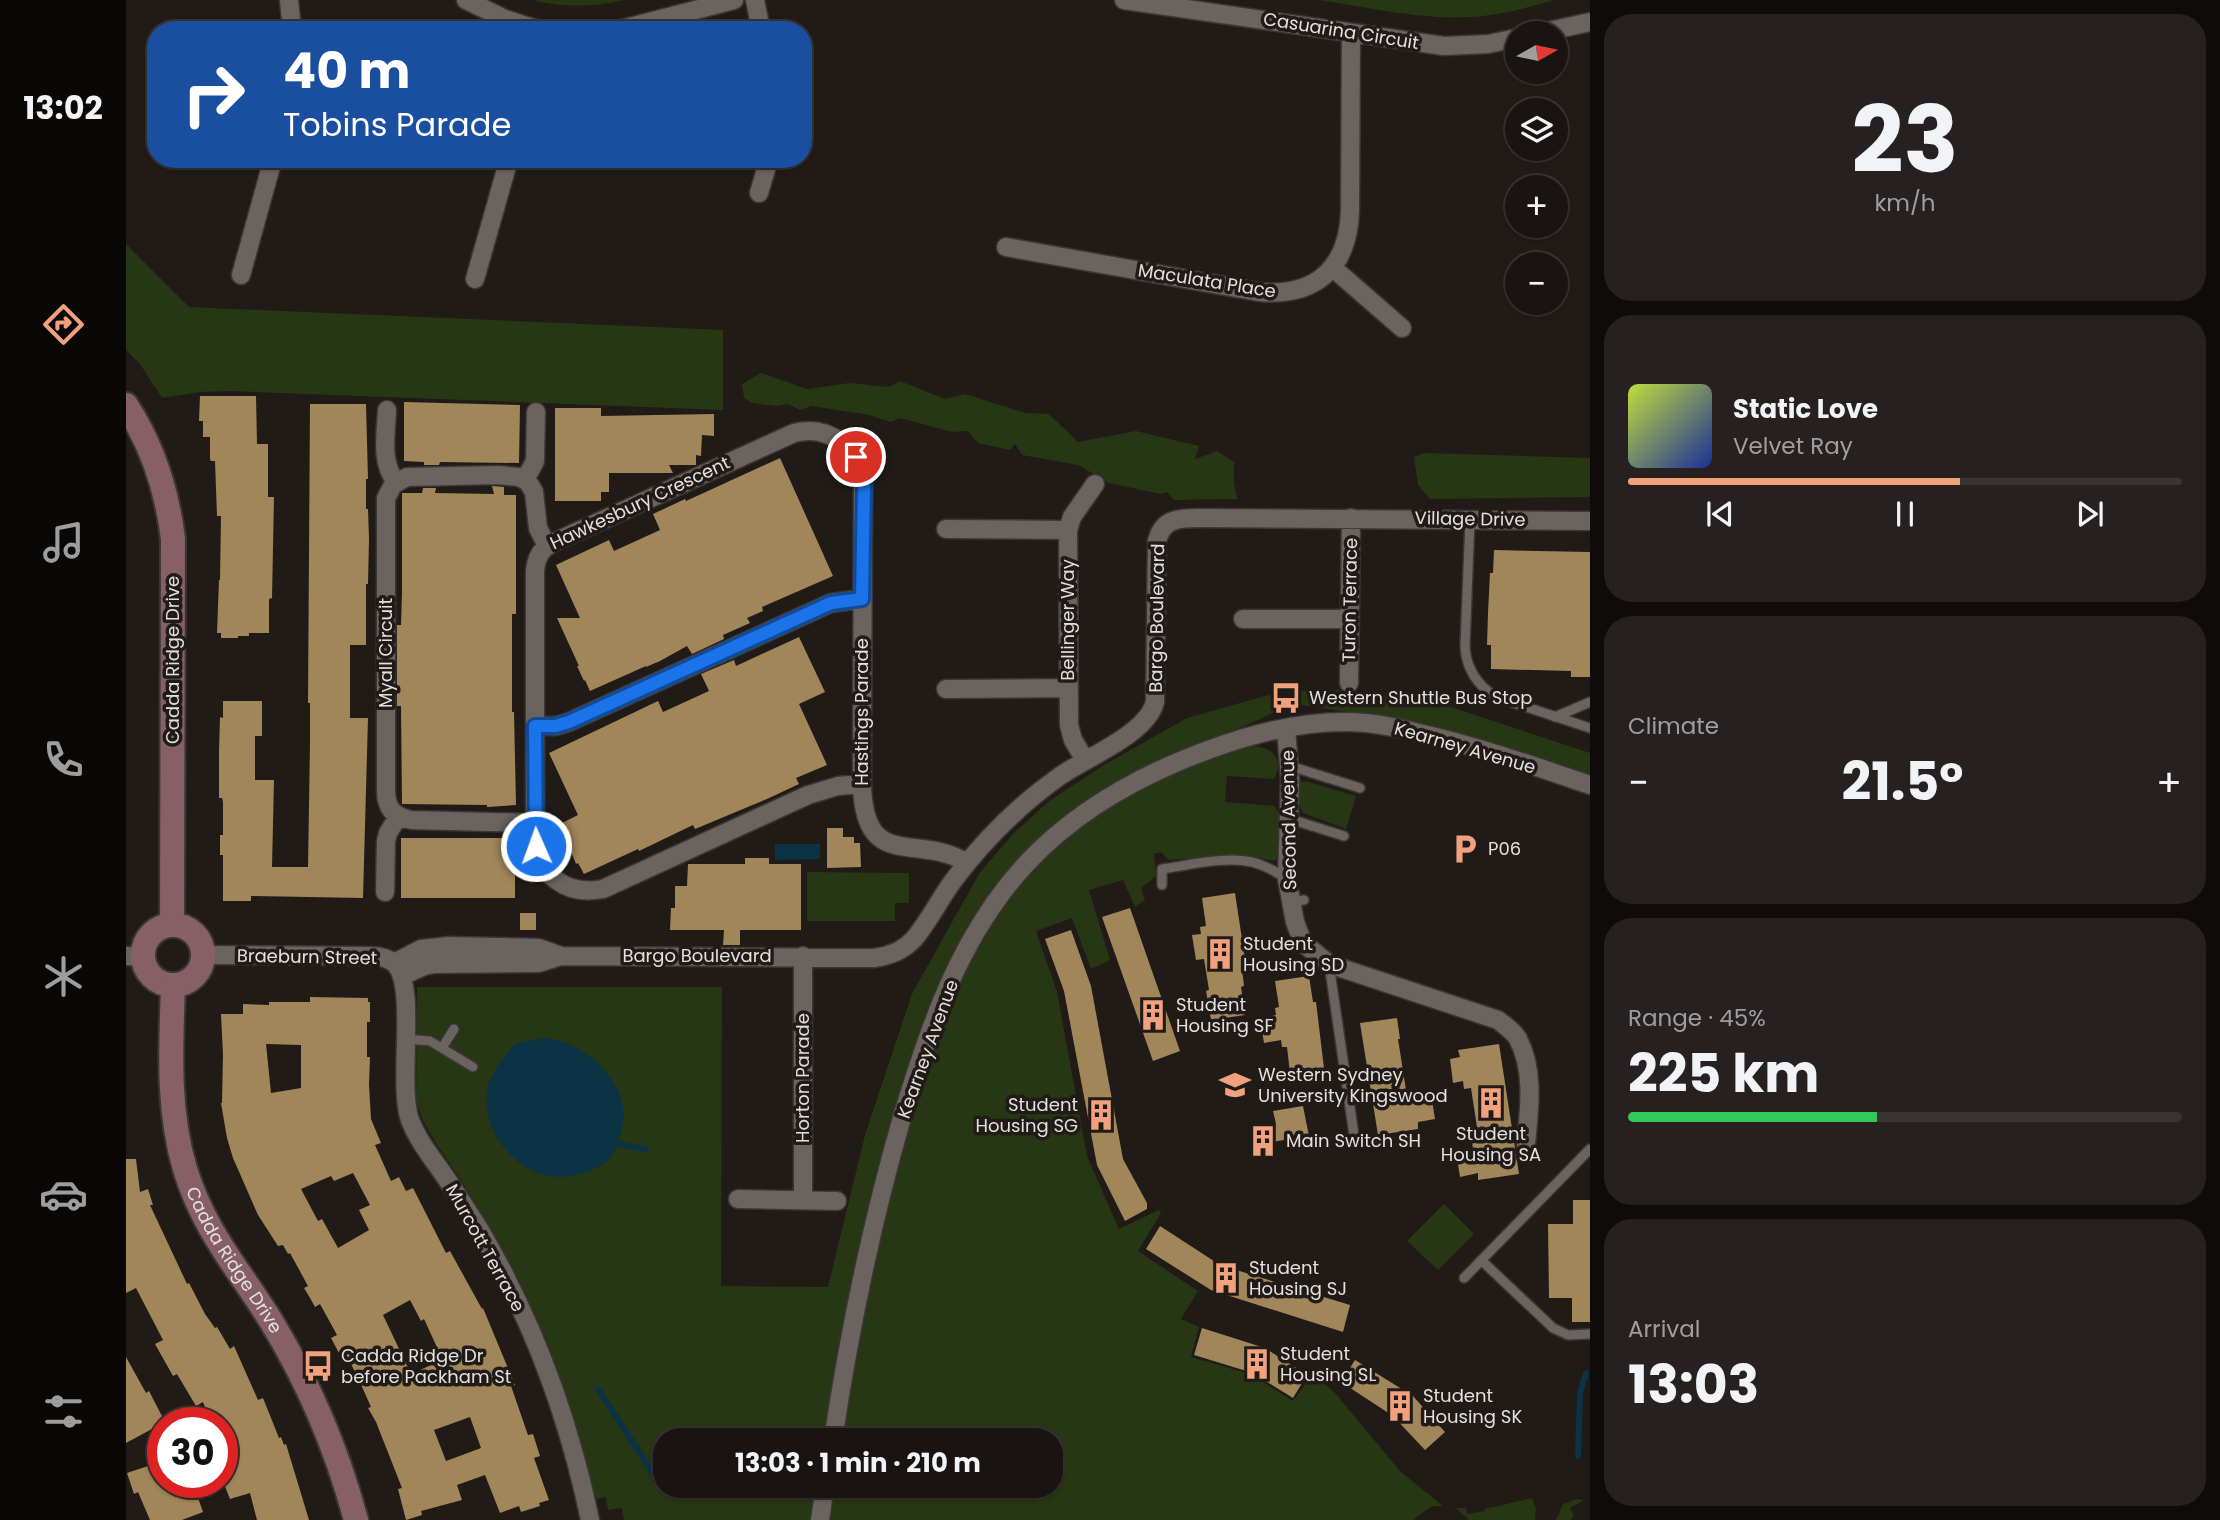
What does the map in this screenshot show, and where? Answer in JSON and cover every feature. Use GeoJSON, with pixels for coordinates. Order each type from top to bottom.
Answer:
{"type":"FeatureCollection","features":[{"type":"Feature","properties":{"kind":"street"},"geometry":{"type":"LineString","coordinates":[[289,0],[291,21]]}},
{"type":"Feature","properties":{"kind":"street"},"geometry":{"type":"LineString","coordinates":[[466,0],[511,21]]}},
{"type":"Feature","properties":{"kind":"street"},"geometry":{"type":"LineString","coordinates":[[653,21],[734,0]]}},
{"type":"Feature","properties":{"kind":"street"},"geometry":{"type":"LineString","coordinates":[[755,0],[759,21]]}},
{"type":"Feature","properties":{"kind":"street","name":"Casuarina Circuit"},"geometry":{"type":"LineString","coordinates":[[1124,0],[1444,46],[1505,40]]}},
{"type":"Feature","properties":{"kind":"street"},"geometry":{"type":"LineString","coordinates":[[1568,27],[1590,23]]}},
{"type":"Feature","properties":{"kind":"street"},"geometry":{"type":"LineString","coordinates":[[1351,33],[1350,218],[1345,244],[1333,268],[1402,328]]}},
{"type":"Feature","properties":{"kind":"street"},"geometry":{"type":"LineString","coordinates":[[241,275],[271,168]]}},
{"type":"Feature","properties":{"kind":"street"},"geometry":{"type":"LineString","coordinates":[[475,279],[506,168]]}},
{"type":"Feature","properties":{"kind":"street"},"geometry":{"type":"LineString","coordinates":[[759,193],[766,168]]}},
{"type":"Feature","properties":{"kind":"street","name":"Maculata Place"},"geometry":{"type":"LineString","coordinates":[[1006,247],[1275,293],[1311,285],[1333,268]]}},
{"type":"Feature","properties":{"kind":"street","name":"Cadda Ridge Drive"},"geometry":{"type":"LineString","coordinates":[[126,405],[149,446],[159,472],[169,508],[173,539],[172,925]]}},
{"type":"Feature","properties":{"kind":"street"},"geometry":{"type":"LineString","coordinates":[[387,410],[385,458],[387,469],[396,482],[407,477],[498,475],[522,479],[534,492],[538,528],[547,546]]}},
{"type":"Feature","properties":{"kind":"street"},"geometry":{"type":"LineString","coordinates":[[522,479],[535,461],[536,412]]}},
{"type":"Feature","properties":{"kind":"street","name":"Hawkesbury Crescent"},"geometry":{"type":"LineString","coordinates":[[815,431],[787,435],[547,546],[537,556],[536,846],[544,867],[563,885],[589,891],[612,885],[819,790],[862,784]]}},
{"type":"Feature","properties":{"kind":"street","name":"Hastings Parade"},"geometry":{"type":"LineString","coordinates":[[815,431],[840,440],[851,450],[861,468],[864,487],[862,784],[866,818],[882,838],[903,847],[948,853],[967,863]]}},
{"type":"Feature","properties":{"kind":"street","name":"Myall Circuit"},"geometry":{"type":"LineString","coordinates":[[396,482],[386,498],[386,791],[389,808],[398,817]]}},
{"type":"Feature","properties":{"kind":"street","name":"Bellinger Way"},"geometry":{"type":"LineString","coordinates":[[1085,761],[1069,730],[1068,530],[1072,517],[1095,484]]}},
{"type":"Feature","properties":{"kind":"street","name":"Bargo Boulevard"},"geometry":{"type":"LineString","coordinates":[[398,970],[434,964],[540,963],[561,956],[874,958],[897,952],[909,945],[922,930],[967,863],[1016,811],[1041,790],[1141,726],[1150,716],[1154,707],[1157,541],[1165,525],[1171,520],[1181,518],[1350,518]]}},
{"type":"Feature","properties":{"kind":"street","name":"Village Drive"},"geometry":{"type":"LineString","coordinates":[[1350,518],[1590,521]]}},
{"type":"Feature","properties":{"kind":"street","name":"Turon Terrace"},"geometry":{"type":"LineString","coordinates":[[1349,682],[1350,518]]}},
{"type":"Feature","properties":{"kind":"street"},"geometry":{"type":"LineString","coordinates":[[946,529],[1068,530]]}},
{"type":"Feature","properties":{"kind":"street"},"geometry":{"type":"LineString","coordinates":[[535,726],[556,726],[569,722],[831,603],[862,599]]}},
{"type":"Feature","properties":{"kind":"street"},"geometry":{"type":"LineString","coordinates":[[1243,619],[1350,619]]}},
{"type":"Feature","properties":{"kind":"street"},"geometry":{"type":"LineString","coordinates":[[946,689],[1068,688]]}},
{"type":"Feature","properties":{"kind":"street","name":"Kearney Avenue"},"geometry":{"type":"LineString","coordinates":[[834,1428],[846,1353],[878,1209],[895,1141],[936,1017],[978,928],[1026,863],[1050,840],[1079,816],[1167,767],[1222,744],[1286,728],[1348,722],[1389,726],[1452,740],[1590,785]]}},
{"type":"Feature","properties":{"kind":"street","name":"Second Avenue"},"geometry":{"type":"LineString","coordinates":[[1286,728],[1290,766],[1287,879],[1297,901],[1303,943],[1329,964],[1498,1020],[1510,1030],[1518,1038],[1529,1082],[1526,1144]]}},
{"type":"Feature","properties":{"kind":"street"},"geometry":{"type":"LineString","coordinates":[[385,892],[386,841],[398,817],[411,820],[534,823]]}},
{"type":"Feature","properties":{"kind":"street"},"geometry":{"type":"LineString","coordinates":[[172,925],[190,930],[197,937],[203,955],[199,970],[194,976],[181,984],[173,985],[156,980],[134,957],[150,935],[164,926],[172,925]]}},
{"type":"Feature","properties":{"kind":"street","name":"Braeburn Street"},"geometry":{"type":"LineString","coordinates":[[203,955],[369,956],[384,958],[398,970]]}},
{"type":"Feature","properties":{"kind":"street","name":"Horton Parade"},"geometry":{"type":"LineString","coordinates":[[803,956],[803,1199]]}},
{"type":"Feature","properties":{"kind":"street","name":"Murcott Terrace"},"geometry":{"type":"LineString","coordinates":[[398,970],[405,995],[405,1091],[410,1118],[420,1141],[481,1233],[519,1306],[541,1356],[564,1421],[590,1520]]}},
{"type":"Feature","properties":{"kind":"street","name":"Cadda Ridge Drive"},"geometry":{"type":"LineString","coordinates":[[173,985],[171,1092],[185,1170],[210,1229],[269,1318],[306,1384],[333,1446],[356,1520]]}},
{"type":"Feature","properties":{"kind":"street"},"geometry":{"type":"LineString","coordinates":[[738,1199],[837,1201]]}},
{"type":"Feature","properties":{"kind":"street"},"geometry":{"type":"LineString","coordinates":[[820,1520],[823,1498]]}},
{"type":"Feature","properties":{"kind":"lane"},"geometry":{"type":"LineString","coordinates":[[1470,519],[1465,646],[1473,676],[1483,688],[1496,697],[1590,727]]}},
{"type":"Feature","properties":{"kind":"lane"},"geometry":{"type":"LineString","coordinates":[[1555,717],[1590,702]]}},
{"type":"Feature","properties":{"kind":"lane"},"geometry":{"type":"LineString","coordinates":[[1290,766],[1360,788]]}},
{"type":"Feature","properties":{"kind":"lane"},"geometry":{"type":"LineString","coordinates":[[1290,819],[1344,836]]}},
{"type":"Feature","properties":{"kind":"lane"},"geometry":{"type":"LineString","coordinates":[[1162,885],[1162,869],[1233,860],[1267,867],[1287,879]]}},
{"type":"Feature","properties":{"kind":"lane"},"geometry":{"type":"LineString","coordinates":[[1329,964],[1354,1135]]}},
{"type":"Feature","properties":{"kind":"lane"},"geometry":{"type":"LineString","coordinates":[[442,1048],[454,1029]]}},
{"type":"Feature","properties":{"kind":"lane"},"geometry":{"type":"LineString","coordinates":[[405,1039],[424,1040],[473,1067]]}},
{"type":"Feature","properties":{"kind":"lane"},"geometry":{"type":"LineString","coordinates":[[1464,1278],[1590,1149]]}},
{"type":"Feature","properties":{"kind":"lane"},"geometry":{"type":"LineString","coordinates":[[1482,1260],[1553,1328],[1568,1335],[1590,1335]]}},
{"type":"Feature","properties":{"kind":"green space"},"geometry":{"type":"Polygon","coordinates":[[[533,0],[624,0],[578,6],[533,0]]]}},
{"type":"Feature","properties":{"kind":"green space"},"geometry":{"type":"Polygon","coordinates":[[[1319,0],[1553,0],[1522,9],[1480,16],[1432,17],[1319,0]]]}},
{"type":"Feature","properties":{"kind":"green space"},"geometry":{"type":"Polygon","coordinates":[[[126,244],[189,307],[723,330],[723,410],[230,391],[162,398],[140,364],[126,350],[126,244]]]}},
{"type":"Feature","properties":{"kind":"green space"},"geometry":{"type":"Polygon","coordinates":[[[761,373],[807,389],[850,383],[889,387],[900,381],[945,399],[965,394],[1025,413],[1049,414],[1078,442],[1136,431],[1199,446],[1195,459],[1217,451],[1234,462],[1237,499],[1174,500],[1167,492],[1161,494],[1109,483],[1078,465],[1022,455],[1015,444],[1010,450],[978,443],[968,431],[952,432],[900,418],[891,422],[869,415],[812,406],[800,410],[788,404],[776,406],[752,403],[744,398],[742,384],[761,373]]]}},
{"type":"Feature","properties":{"kind":"green space"},"geometry":{"type":"Polygon","coordinates":[[[1424,453],[1590,458],[1590,497],[1430,499],[1418,485],[1414,457],[1424,453]]]}},
{"type":"Feature","properties":{"kind":"green space"},"geometry":{"type":"Polygon","coordinates":[[[1344,690],[1415,699],[1451,707],[1590,753],[1590,776],[1510,748],[1427,724],[1302,705],[1300,700],[1296,700],[1294,691],[1344,690]]]}},
{"type":"Feature","properties":{"kind":"green space"},"geometry":{"type":"Polygon","coordinates":[[[1276,693],[1279,709],[1252,723],[1166,757],[1133,774],[1103,792],[1047,833],[1000,883],[952,958],[933,1002],[828,1428],[653,1428],[653,1498],[815,1498],[812,1520],[624,1520],[622,1508],[608,1510],[606,1497],[595,1499],[559,1377],[536,1318],[508,1260],[434,1140],[419,1110],[416,1099],[417,987],[722,987],[721,1286],[828,1287],[865,1135],[912,994],[980,872],[1014,833],[1049,801],[1104,765],[1187,718],[1276,693]]]}},
{"type":"Feature","properties":{"kind":"green space"},"geometry":{"type":"Polygon","coordinates":[[[1248,746],[1263,748],[1273,754],[1278,764],[1274,779],[1227,776],[1225,802],[1274,806],[1279,813],[1278,857],[1275,861],[1242,855],[1168,860],[1161,852],[1154,854],[1156,876],[1141,888],[1145,900],[1135,907],[1123,880],[1089,890],[1110,960],[1091,969],[1072,918],[1036,931],[1057,992],[1087,1156],[1119,1229],[1159,1210],[1161,1213],[1138,1251],[1198,1291],[1181,1319],[1199,1327],[1191,1357],[1250,1374],[1293,1401],[1313,1374],[1335,1393],[1400,1471],[1443,1506],[1432,1506],[1413,1520],[828,1520],[832,1498],[1063,1498],[1063,1428],[843,1428],[855,1361],[889,1202],[921,1086],[948,1011],[982,939],[1028,874],[1077,829],[1123,799],[1197,765],[1248,746]]]}},
{"type":"Feature","properties":{"kind":"green space"},"geometry":{"type":"Polygon","coordinates":[[[1306,781],[1356,796],[1346,829],[1303,813],[1298,794],[1301,782],[1306,781]]]}},
{"type":"Feature","properties":{"kind":"green space"},"geometry":{"type":"Polygon","coordinates":[[[807,872],[909,873],[909,903],[895,903],[895,921],[807,921],[807,872]]]}},
{"type":"Feature","properties":{"kind":"green space"},"geometry":{"type":"Polygon","coordinates":[[[1444,1204],[1474,1234],[1438,1270],[1407,1241],[1444,1204]]]}},
{"type":"Feature","properties":{"kind":"green space"},"geometry":{"type":"Polygon","coordinates":[[[1532,1498],[1536,1508],[1535,1520],[1469,1520],[1456,1508],[1466,1508],[1467,1514],[1532,1498]]]}},
{"type":"Feature","properties":{"kind":"green space"},"geometry":{"type":"Polygon","coordinates":[[[1577,1499],[1584,1500],[1570,1508],[1574,1515],[1571,1520],[1556,1520],[1563,1504],[1577,1499]]]}},
{"type":"Feature","properties":{"kind":"water"},"geometry":{"type":"Polygon","coordinates":[[[775,844],[820,844],[820,859],[775,860],[775,844]]]}},
{"type":"Feature","properties":{"kind":"water"},"geometry":{"type":"Polygon","coordinates":[[[548,1038],[580,1050],[598,1063],[606,1071],[622,1101],[622,1127],[618,1144],[607,1161],[584,1173],[548,1176],[525,1166],[500,1142],[488,1113],[486,1095],[489,1083],[515,1044],[548,1038]]]}},
{"type":"Feature","properties":{"kind":"building"},"geometry":{"type":"Polygon","coordinates":[[[200,396],[256,396],[257,444],[268,444],[268,497],[274,497],[269,633],[221,638],[221,633],[217,633],[221,516],[217,516],[215,461],[210,459],[210,437],[203,437],[203,421],[199,421],[200,396]]]}},
{"type":"Feature","properties":{"kind":"building"},"geometry":{"type":"Polygon","coordinates":[[[404,402],[520,405],[519,463],[440,462],[439,465],[424,465],[424,462],[404,461],[404,402]]]}},
{"type":"Feature","properties":{"kind":"building"},"geometry":{"type":"Polygon","coordinates":[[[310,404],[366,404],[366,509],[369,539],[366,645],[350,645],[350,718],[368,718],[363,898],[251,896],[251,901],[223,901],[220,835],[223,835],[223,802],[222,798],[219,798],[219,751],[223,701],[262,701],[262,736],[255,736],[255,780],[274,780],[272,867],[308,867],[310,404]]]}},
{"type":"Feature","properties":{"kind":"building"},"geometry":{"type":"Polygon","coordinates":[[[555,408],[601,408],[601,416],[714,414],[714,436],[702,435],[701,456],[696,455],[696,465],[669,465],[673,473],[609,473],[609,492],[601,492],[601,501],[555,501],[555,408]]]}},
{"type":"Feature","properties":{"kind":"building"},"geometry":{"type":"Polygon","coordinates":[[[780,458],[833,576],[762,607],[763,611],[747,618],[750,623],[723,635],[724,639],[692,654],[687,646],[660,661],[590,691],[557,618],[580,618],[556,565],[609,540],[614,551],[660,530],[653,514],[780,458]]]}},
{"type":"Feature","properties":{"kind":"building"},"geometry":{"type":"Polygon","coordinates":[[[492,486],[504,487],[504,495],[516,495],[516,614],[512,614],[512,712],[516,805],[487,807],[402,804],[401,706],[397,706],[397,625],[401,625],[402,493],[422,493],[423,488],[436,488],[435,493],[494,494],[492,486]]]}},
{"type":"Feature","properties":{"kind":"building"},"geometry":{"type":"Polygon","coordinates":[[[1494,550],[1590,552],[1590,677],[1571,677],[1571,671],[1491,669],[1491,645],[1487,645],[1490,573],[1493,573],[1494,550]]]}},
{"type":"Feature","properties":{"kind":"building"},"geometry":{"type":"Polygon","coordinates":[[[799,637],[825,692],[799,704],[827,765],[796,778],[799,784],[767,799],[695,829],[693,825],[584,874],[578,863],[576,864],[560,824],[578,815],[549,753],[658,701],[663,712],[709,691],[701,674],[734,660],[736,666],[799,637]]]}},
{"type":"Feature","properties":{"kind":"building"},"geometry":{"type":"Polygon","coordinates":[[[827,828],[843,828],[843,837],[854,837],[854,843],[860,843],[861,867],[827,868],[827,828]]]}},
{"type":"Feature","properties":{"kind":"building"},"geometry":{"type":"Polygon","coordinates":[[[401,838],[515,840],[515,898],[401,898],[401,838]]]}},
{"type":"Feature","properties":{"kind":"building"},"geometry":{"type":"Polygon","coordinates":[[[745,858],[769,858],[769,864],[801,864],[801,930],[740,930],[740,945],[723,945],[724,930],[670,930],[671,908],[675,908],[675,886],[687,886],[688,864],[745,864],[745,858]]]}},
{"type":"Feature","properties":{"kind":"building","name":"Student Housing SD"},"geometry":{"type":"Polygon","coordinates":[[[1235,893],[1245,959],[1241,960],[1244,986],[1241,987],[1245,1015],[1211,1020],[1204,959],[1196,960],[1192,935],[1201,934],[1200,927],[1206,926],[1202,898],[1235,893]]]}},
{"type":"Feature","properties":{"kind":"building","name":"Student Housing SF"},"geometry":{"type":"Polygon","coordinates":[[[1130,908],[1180,1051],[1153,1061],[1102,917],[1130,908]]]}},
{"type":"Feature","properties":{"kind":"building"},"geometry":{"type":"Polygon","coordinates":[[[520,913],[536,913],[536,930],[520,930],[520,913]]]}},
{"type":"Feature","properties":{"kind":"building","name":"Student Housing SG"},"geometry":{"type":"Polygon","coordinates":[[[1071,930],[1091,986],[1123,1159],[1147,1203],[1147,1209],[1125,1221],[1097,1165],[1064,991],[1045,939],[1071,930]]]}},
{"type":"Feature","properties":{"kind":"building"},"geometry":{"type":"Polygon","coordinates":[[[1309,976],[1313,1002],[1316,1002],[1324,1068],[1290,1073],[1287,1047],[1282,1047],[1281,1040],[1264,1043],[1260,1018],[1276,1015],[1275,1008],[1279,1007],[1275,981],[1309,976]]]}},
{"type":"Feature","properties":{"kind":"building"},"geometry":{"type":"Polygon","coordinates":[[[310,997],[368,998],[370,1002],[367,1057],[370,1057],[371,1119],[381,1143],[375,1145],[391,1181],[399,1177],[406,1191],[413,1188],[446,1253],[450,1251],[483,1308],[515,1385],[511,1386],[528,1435],[533,1434],[540,1456],[534,1458],[549,1500],[539,1503],[540,1506],[521,1512],[519,1506],[500,1513],[485,1475],[457,1485],[462,1500],[421,1511],[422,1515],[406,1520],[398,1489],[402,1488],[359,1380],[344,1350],[339,1353],[331,1338],[337,1335],[320,1304],[315,1307],[304,1288],[308,1286],[290,1253],[288,1254],[283,1245],[278,1246],[258,1215],[227,1138],[221,1103],[221,1014],[243,1014],[243,1004],[310,1002],[310,997]],[[266,1044],[271,1093],[301,1088],[301,1045],[266,1044]],[[353,1173],[334,1181],[331,1176],[301,1189],[318,1221],[322,1219],[338,1248],[369,1230],[359,1210],[370,1205],[353,1173]],[[410,1300],[383,1315],[411,1374],[438,1362],[437,1358],[441,1356],[424,1319],[421,1321],[410,1300]],[[470,1417],[434,1430],[446,1461],[481,1448],[470,1417]]]}},
{"type":"Feature","properties":{"kind":"building"},"geometry":{"type":"Polygon","coordinates":[[[1397,1018],[1406,1090],[1413,1089],[1414,1097],[1431,1094],[1435,1119],[1418,1122],[1418,1129],[1378,1135],[1360,1023],[1397,1018]]]}},
{"type":"Feature","properties":{"kind":"building","name":"Student Housing SA"},"geometry":{"type":"Polygon","coordinates":[[[1499,1044],[1519,1174],[1478,1180],[1478,1173],[1460,1177],[1456,1152],[1473,1149],[1472,1141],[1479,1140],[1471,1088],[1464,1089],[1463,1081],[1453,1083],[1450,1059],[1460,1057],[1458,1050],[1499,1044]]]}},
{"type":"Feature","properties":{"kind":"building"},"geometry":{"type":"Polygon","coordinates":[[[1303,1106],[1309,1136],[1259,1144],[1256,1128],[1276,1124],[1273,1111],[1303,1106]]]}},
{"type":"Feature","properties":{"kind":"building"},"geometry":{"type":"Polygon","coordinates":[[[126,1159],[136,1159],[140,1192],[148,1189],[153,1205],[150,1205],[187,1284],[189,1283],[205,1314],[215,1328],[217,1327],[230,1349],[234,1346],[258,1400],[263,1398],[279,1438],[286,1444],[309,1520],[257,1520],[250,1493],[238,1497],[238,1407],[205,1407],[203,1402],[196,1406],[177,1374],[173,1376],[155,1344],[163,1340],[136,1288],[126,1293],[126,1159]]]}},
{"type":"Feature","properties":{"kind":"building"},"geometry":{"type":"Polygon","coordinates":[[[1573,1200],[1590,1200],[1590,1322],[1572,1322],[1572,1298],[1549,1298],[1548,1224],[1573,1224],[1573,1200]]]}},
{"type":"Feature","properties":{"kind":"building","name":"Student Housing SJ"},"geometry":{"type":"Polygon","coordinates":[[[1160,1226],[1220,1265],[1350,1305],[1343,1332],[1211,1290],[1146,1249],[1160,1226]]]}},
{"type":"Feature","properties":{"kind":"building","name":"Student Housing SL"},"geometry":{"type":"Polygon","coordinates":[[[1202,1328],[1265,1348],[1307,1375],[1293,1398],[1253,1373],[1194,1355],[1202,1328]]]}},
{"type":"Feature","properties":{"kind":"building"},"geometry":{"type":"Polygon","coordinates":[[[126,1357],[146,1393],[149,1391],[157,1407],[147,1407],[147,1432],[126,1443],[126,1357]]]}},
{"type":"Feature","properties":{"kind":"building","name":"Student Housing SK"},"geometry":{"type":"Polygon","coordinates":[[[1355,1360],[1413,1396],[1445,1432],[1425,1450],[1393,1416],[1341,1382],[1355,1360]]]}},
{"type":"Feature","properties":{"kind":"building"},"geometry":{"type":"Polygon","coordinates":[[[147,1466],[147,1498],[198,1498],[203,1512],[182,1520],[150,1520],[138,1492],[134,1494],[127,1473],[147,1466]]]}},
{"type":"Feature","properties":{"kind":"waterway"},"geometry":{"type":"LineString","coordinates":[[610,1141],[646,1149]]}},
{"type":"Feature","properties":{"kind":"waterway"},"geometry":{"type":"LineString","coordinates":[[1578,1456],[1580,1393],[1586,1373]]}},
{"type":"Feature","properties":{"kind":"waterway"},"geometry":{"type":"LineString","coordinates":[[598,1389],[653,1474]]}},
{"type":"Feature","properties":{"kind":"place","name":"Western Shuttle Bus Stop"},"geometry":{"type":"Point","coordinates":[1286,698]}},
{"type":"Feature","properties":{"kind":"place","name":"P06"},"geometry":{"type":"Point","coordinates":[1465,849]}},
{"type":"Feature","properties":{"kind":"place","name":"Student Housing SD"},"geometry":{"type":"Point","coordinates":[1220,954]}},
{"type":"Feature","properties":{"kind":"place","name":"Student Housing SF"},"geometry":{"type":"Point","coordinates":[1153,1015]}},
{"type":"Feature","properties":{"kind":"place","name":"Western Sydney University Kingswood"},"geometry":{"type":"Point","coordinates":[1235,1085]}},
{"type":"Feature","properties":{"kind":"place","name":"Student Housing SA"},"geometry":{"type":"Point","coordinates":[1491,1103]}},
{"type":"Feature","properties":{"kind":"place","name":"Student Housing SG"},"geometry":{"type":"Point","coordinates":[1101,1115]}},
{"type":"Feature","properties":{"kind":"place","name":"Main Switch SH"},"geometry":{"type":"Point","coordinates":[1263,1141]}},
{"type":"Feature","properties":{"kind":"place","name":"Student Housing SJ"},"geometry":{"type":"Point","coordinates":[1226,1278]}},
{"type":"Feature","properties":{"kind":"place","name":"Student Housing SL"},"geometry":{"type":"Point","coordinates":[1257,1364]}},
{"type":"Feature","properties":{"kind":"place","name":"Cadda Ridge Dr before Packham St"},"geometry":{"type":"Point","coordinates":[318,1366]}},
{"type":"Feature","properties":{"kind":"place","name":"Student Housing SK"},"geometry":{"type":"Point","coordinates":[1400,1406]}},
{"type":"Feature","properties":{"kind":"route"},"geometry":{"type":"LineString","coordinates":[[536,846],[535,726],[556,726],[569,722],[831,603],[862,599],[864,487],[863,475],[856,457]]}}]}
